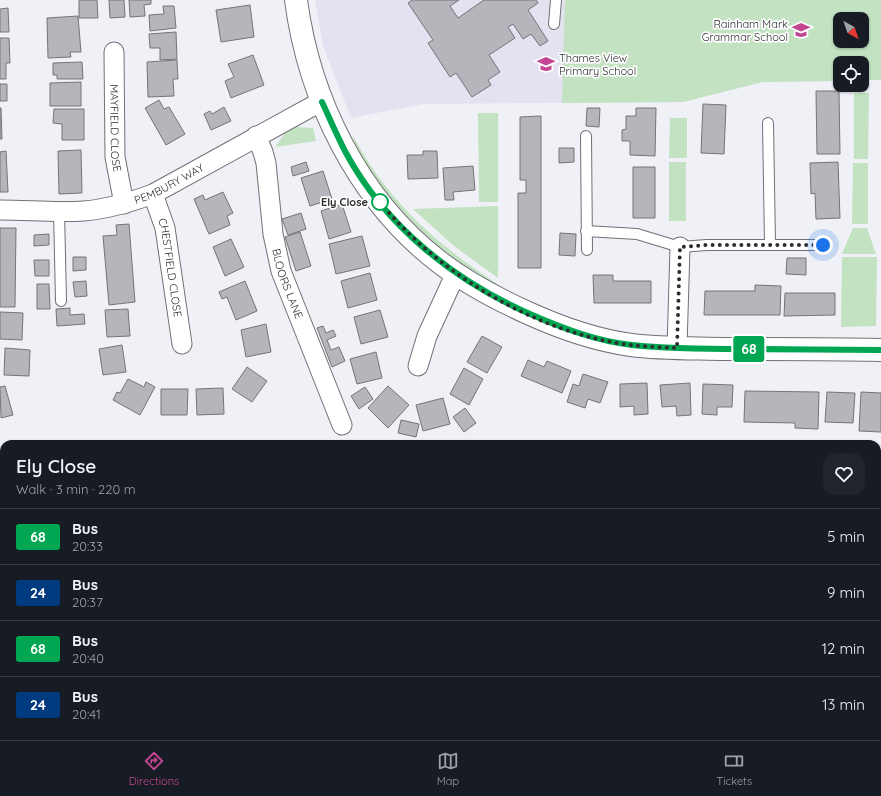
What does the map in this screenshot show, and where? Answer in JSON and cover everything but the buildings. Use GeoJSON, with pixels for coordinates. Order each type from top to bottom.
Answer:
{"type":"FeatureCollection","features":[{"type":"Feature","properties":{"kind":"street"},"geometry":{"type":"LineString","coordinates":[[296,0],[308,58],[322,102],[346,153],[380,202],[419,244],[456,273],[507,304],[554,325],[589,336],[631,345],[677,348],[881,350]]}},
{"type":"Feature","properties":{"kind":"street","name":"MAYFIELD CLOSE"},"geometry":{"type":"LineString","coordinates":[[114,52],[115,157],[124,204]]}},
{"type":"Feature","properties":{"kind":"street","name":"PEMBURY WAY"},"geometry":{"type":"LineString","coordinates":[[0,210],[84,211],[124,204],[153,194],[256,136],[322,102]]}},
{"type":"Feature","properties":{"kind":"street","name":"BLOORS LANE"},"geometry":{"type":"LineString","coordinates":[[256,136],[266,163],[275,244],[280,271],[342,425]]}},
{"type":"Feature","properties":{"kind":"street","name":"CHESTFIELD CLOSE"},"geometry":{"type":"LineString","coordinates":[[153,194],[165,228],[182,344]]}},
{"type":"Feature","properties":{"kind":"street"},"geometry":{"type":"LineString","coordinates":[[677,348],[680,247]]}},
{"type":"Feature","properties":{"kind":"street"},"geometry":{"type":"LineString","coordinates":[[418,366],[427,336],[456,273]]}},
{"type":"Feature","properties":{"kind":"lane"},"geometry":{"type":"LineString","coordinates":[[554,24],[556,0]]}},
{"type":"Feature","properties":{"kind":"lane"},"geometry":{"type":"LineString","coordinates":[[768,123],[770,244]]}},
{"type":"Feature","properties":{"kind":"lane"},"geometry":{"type":"LineString","coordinates":[[586,136],[586,250]]}},
{"type":"Feature","properties":{"kind":"lane"},"geometry":{"type":"LineString","coordinates":[[59,211],[61,301]]}},
{"type":"Feature","properties":{"kind":"lane"},"geometry":{"type":"LineString","coordinates":[[586,231],[637,234],[680,247],[770,244],[823,245]]}},
{"type":"Feature","properties":{"kind":"shaded area","name":"Thames View Primary School"},"geometry":{"type":"Polygon","coordinates":[[[315,0],[881,0],[881,80],[869,80],[869,56],[833,56],[833,81],[762,82],[683,102],[423,104],[351,118],[323,46],[315,0]]]}},
{"type":"Feature","properties":{"kind":"green space"},"geometry":{"type":"Polygon","coordinates":[[[565,0],[881,0],[881,80],[869,80],[869,56],[833,56],[833,81],[762,82],[683,102],[562,103],[565,0]]]}},
{"type":"Feature","properties":{"kind":"green space"},"geometry":{"type":"Polygon","coordinates":[[[854,93],[869,93],[868,159],[854,159],[854,93]]]}},
{"type":"Feature","properties":{"kind":"green space"},"geometry":{"type":"Polygon","coordinates":[[[478,113],[498,113],[498,202],[479,202],[478,113]]]}},
{"type":"Feature","properties":{"kind":"green space"},"geometry":{"type":"Polygon","coordinates":[[[670,118],[687,118],[687,158],[669,158],[670,118]]]}},
{"type":"Feature","properties":{"kind":"green space"},"geometry":{"type":"Polygon","coordinates":[[[297,127],[313,128],[316,141],[275,147],[285,133],[297,127]]]}},
{"type":"Feature","properties":{"kind":"green space"},"geometry":{"type":"Polygon","coordinates":[[[353,136],[382,181],[398,201],[433,236],[496,283],[494,287],[440,248],[408,219],[379,185],[366,166],[356,148],[353,136]]]}},
{"type":"Feature","properties":{"kind":"green space"},"geometry":{"type":"Polygon","coordinates":[[[669,162],[686,162],[686,221],[669,221],[669,162]]]}},
{"type":"Feature","properties":{"kind":"green space"},"geometry":{"type":"Polygon","coordinates":[[[853,163],[868,163],[868,224],[852,224],[853,163]]]}},
{"type":"Feature","properties":{"kind":"green space"},"geometry":{"type":"Polygon","coordinates":[[[498,206],[498,278],[454,246],[413,209],[498,206]]]}},
{"type":"Feature","properties":{"kind":"green space"},"geometry":{"type":"Polygon","coordinates":[[[853,228],[867,228],[876,254],[842,254],[853,228]]]}},
{"type":"Feature","properties":{"kind":"green space"},"geometry":{"type":"Polygon","coordinates":[[[842,257],[877,257],[876,326],[841,327],[842,257]]]}},
{"type":"Feature","properties":{"kind":"bus line","name":"68"},"geometry":{"type":"LineString","coordinates":[[322,102],[346,153],[356,169],[380,202],[419,244],[446,267],[491,295],[507,304],[554,325],[589,336],[631,345],[677,348],[881,350]]}},
{"type":"Feature","properties":{"kind":"place","name":"Rainham Mark Grammar School"},"geometry":{"type":"Point","coordinates":[801,30]}},
{"type":"Feature","properties":{"kind":"place","name":"Thames View Primary School"},"geometry":{"type":"Point","coordinates":[546,64]}},
{"type":"Feature","properties":{"kind":"place","name":"Ely Close"},"geometry":{"type":"Point","coordinates":[380,202]}},
{"type":"Feature","properties":{"kind":"route"},"geometry":{"type":"LineString","coordinates":[[380,202],[399,224],[437,260],[491,295],[507,304],[554,325],[589,336],[631,345],[677,348],[680,247],[770,244],[823,245]]}}]}
